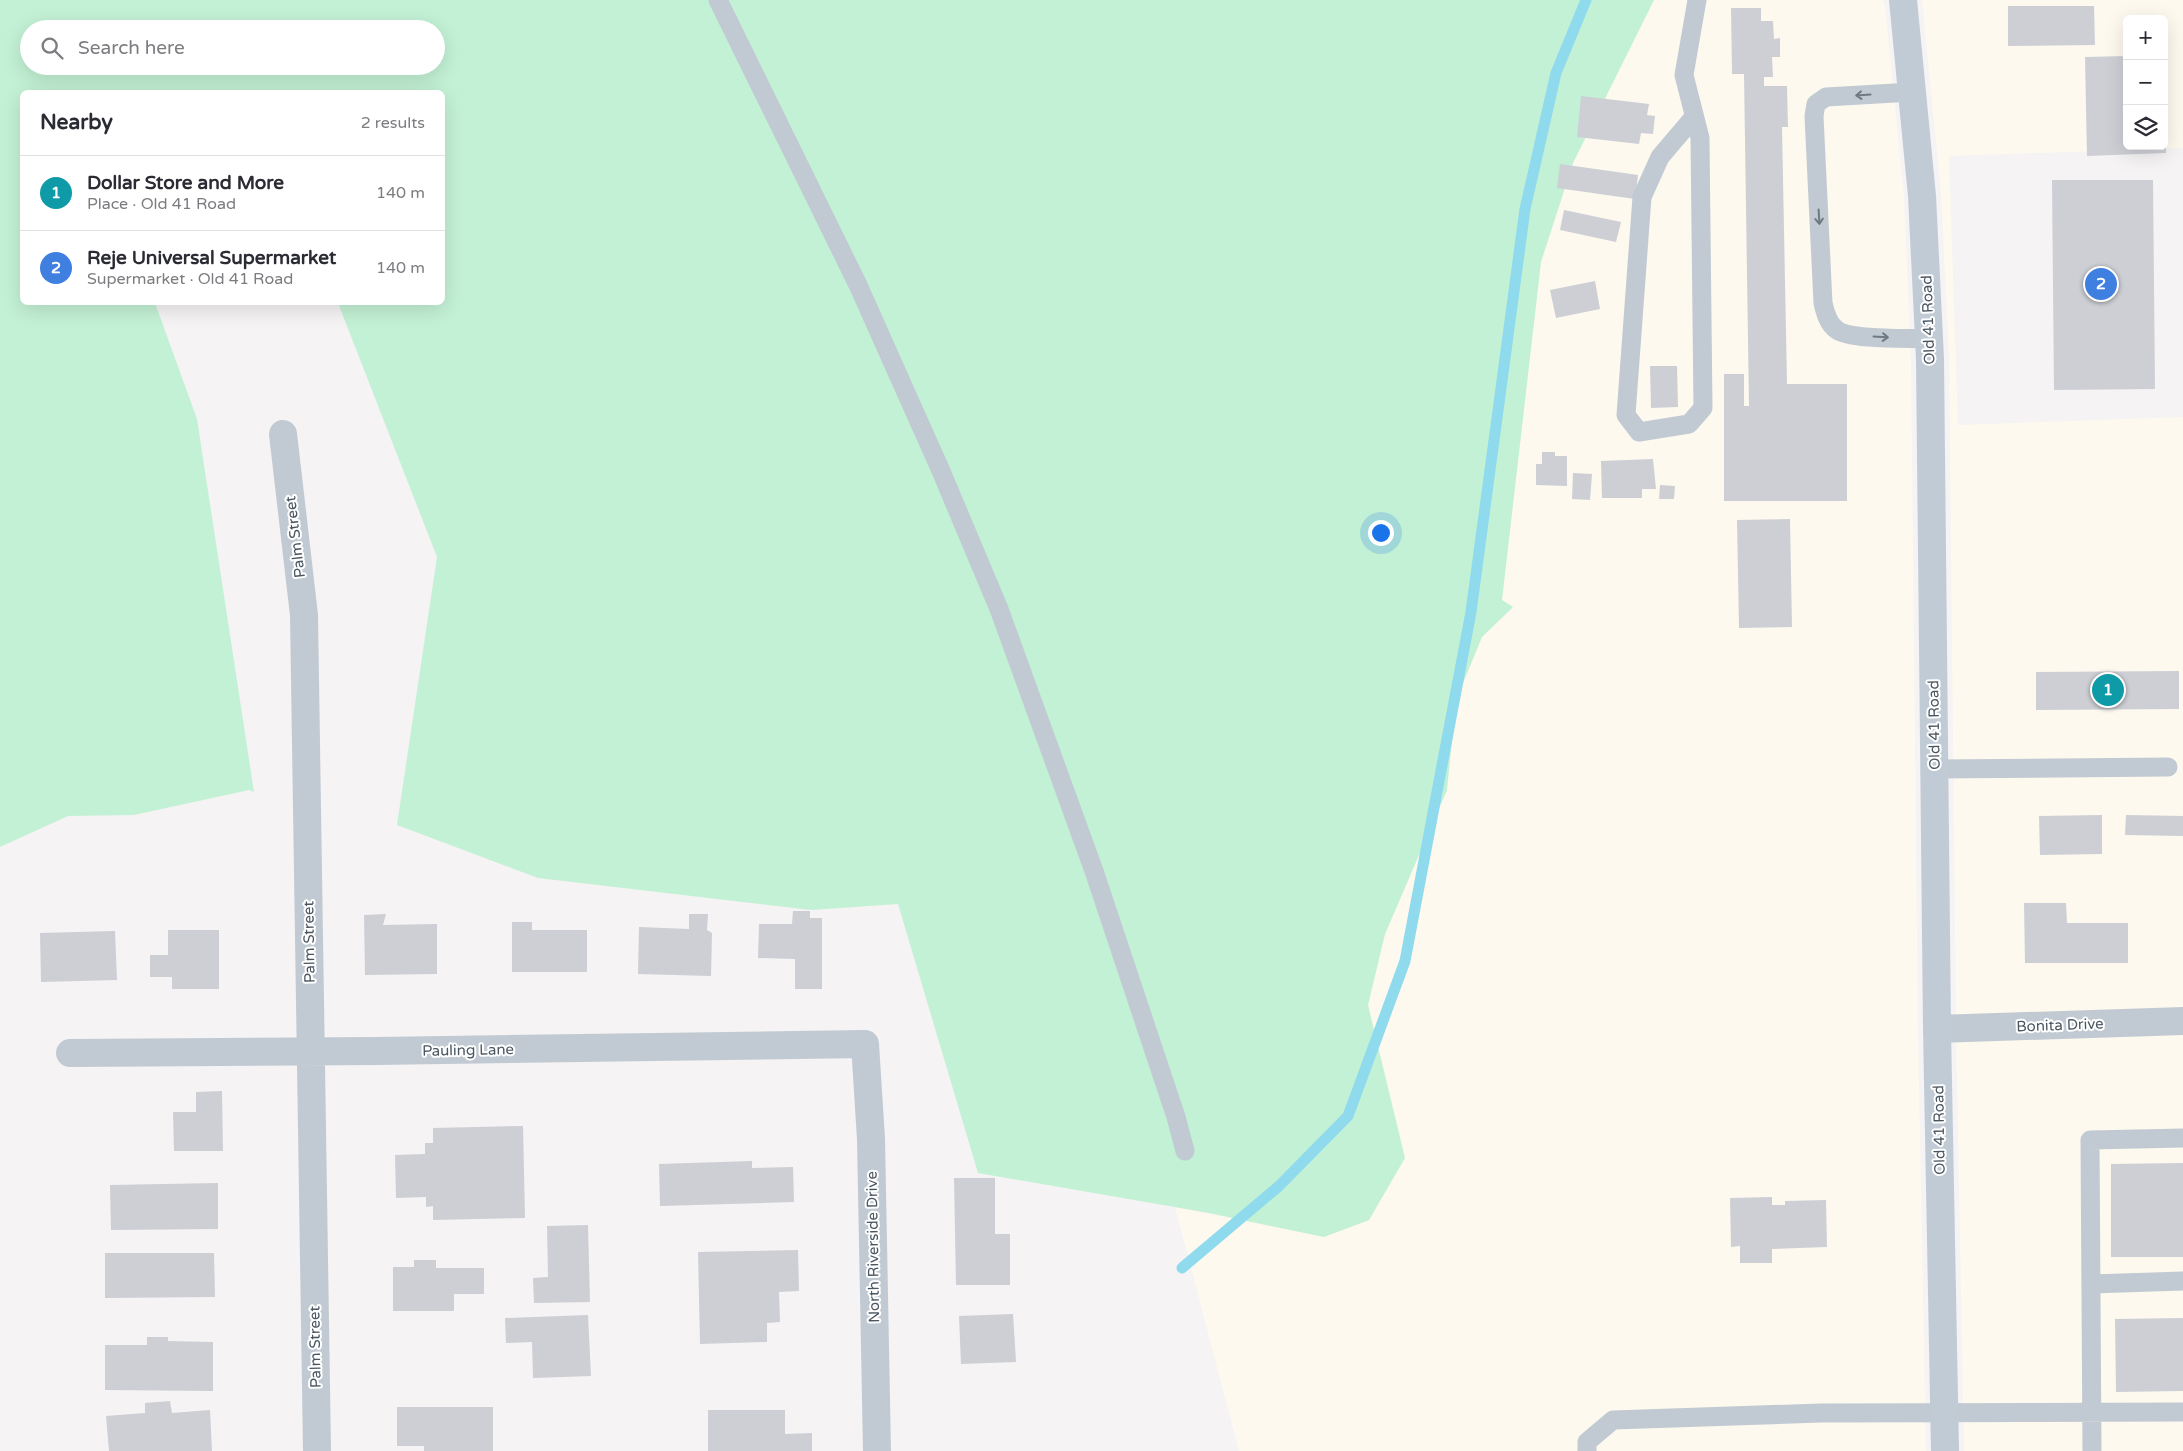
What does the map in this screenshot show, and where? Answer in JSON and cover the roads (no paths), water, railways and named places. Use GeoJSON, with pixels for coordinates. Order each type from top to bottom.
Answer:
{"type":"FeatureCollection","features":[{"type":"Feature","properties":{"kind":"street","name":"Old 41 Road"},"geometry":{"type":"LineString","coordinates":[[1903,0],[1922,196],[1929,340],[1937,1029],[1945,1451]]}},
{"type":"Feature","properties":{"kind":"street","name":"Palm Street"},"geometry":{"type":"LineString","coordinates":[[283,434],[304,615],[317,1451]]}},
{"type":"Feature","properties":{"kind":"street","name":"Bonita Drive"},"geometry":{"type":"LineString","coordinates":[[1937,1029],[2183,1021]]}},
{"type":"Feature","properties":{"kind":"street","name":"Pauling Lane"},"geometry":{"type":"LineString","coordinates":[[70,1053],[865,1044]]}},
{"type":"Feature","properties":{"kind":"street","name":"North Riverside Drive"},"geometry":{"type":"LineString","coordinates":[[865,1044],[870,1139],[876,1451]]}},
{"type":"Feature","properties":{"kind":"lane"},"geometry":{"type":"LineString","coordinates":[[718,0],[858,285],[941,471],[998,609],[1094,871],[1176,1116],[1185,1151]]}},
{"type":"Feature","properties":{"kind":"lane"},"geometry":{"type":"LineString","coordinates":[[1694,117],[1660,158],[1642,197],[1626,415],[1639,432],[1689,424],[1703,408],[1700,138],[1684,75],[1697,0]]}},
{"type":"Feature","properties":{"kind":"lane"},"geometry":{"type":"LineString","coordinates":[[1912,92],[1826,97],[1816,104],[1814,116],[1823,303],[1827,317],[1837,330],[1854,335],[1929,340]]}},
{"type":"Feature","properties":{"kind":"lane"},"geometry":{"type":"LineString","coordinates":[[1934,769],[2168,767]]}},
{"type":"Feature","properties":{"kind":"lane"},"geometry":{"type":"LineString","coordinates":[[2092,1451],[2090,1140],[2183,1138]]}},
{"type":"Feature","properties":{"kind":"lane"},"geometry":{"type":"LineString","coordinates":[[2091,1284],[2183,1281]]}},
{"type":"Feature","properties":{"kind":"lane"},"geometry":{"type":"LineString","coordinates":[[1587,1451],[1587,1442],[1613,1420],[1821,1413],[2183,1412]]}},
{"type":"Feature","properties":{"kind":"waterway"},"geometry":{"type":"LineString","coordinates":[[1182,1268],[1279,1186],[1348,1116],[1405,961],[1471,612],[1525,209],[1556,73],[1586,0]]}},
{"type":"Feature","properties":{"kind":"place","name":"Reje Universal Supermarket"},"geometry":{"type":"Point","coordinates":[2101,284]}},
{"type":"Feature","properties":{"kind":"place","name":"Dollar Store and More"},"geometry":{"type":"Point","coordinates":[2108,690]}}]}
